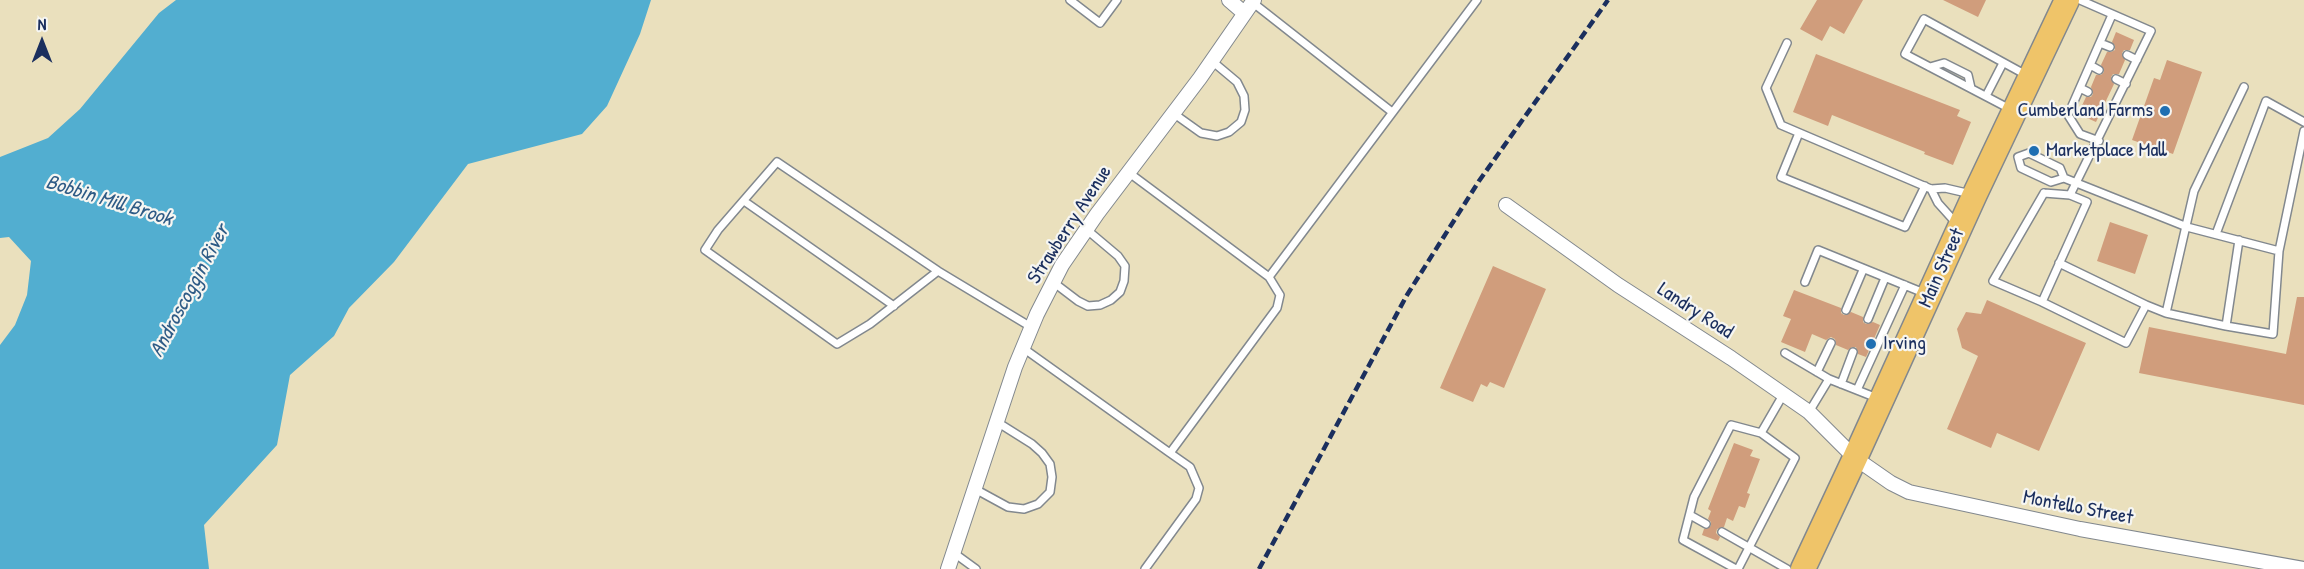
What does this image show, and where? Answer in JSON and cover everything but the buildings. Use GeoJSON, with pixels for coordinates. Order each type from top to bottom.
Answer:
{"type":"FeatureCollection","features":[{"type":"Feature","properties":{"kind":"highway","name":"Main Street"},"geometry":{"type":"LineString","coordinates":[[1803,569],[1975,194],[2008,153],[2015,111],[2067,0]]}},
{"type":"Feature","properties":{"kind":"street"},"geometry":{"type":"LineString","coordinates":[[1229,0],[1250,5]]}},
{"type":"Feature","properties":{"kind":"street","name":"Strawberry Avenue"},"geometry":{"type":"LineString","coordinates":[[948,569],[1023,348],[1053,282],[1086,229],[1212,61],[1250,5]]}},
{"type":"Feature","properties":{"kind":"street","name":"Landry Road"},"geometry":{"type":"LineString","coordinates":[[1506,205],[1618,285],[1809,412],[1855,458]]}},
{"type":"Feature","properties":{"kind":"street","name":"Montello Street"},"geometry":{"type":"LineString","coordinates":[[1855,458],[1891,483],[1909,492],[1935,499],[2080,529],[2304,569]]}},
{"type":"Feature","properties":{"kind":"lane"},"geometry":{"type":"LineString","coordinates":[[1070,0],[1100,22],[1117,0]]}},
{"type":"Feature","properties":{"kind":"lane"},"geometry":{"type":"LineString","coordinates":[[1269,277],[1477,0]]}},
{"type":"Feature","properties":{"kind":"lane"},"geometry":{"type":"LineString","coordinates":[[2070,195],[2099,141],[2151,31],[2080,0]]}},
{"type":"Feature","properties":{"kind":"lane"},"geometry":{"type":"LineString","coordinates":[[1250,5],[1392,112]]}},
{"type":"Feature","properties":{"kind":"lane"},"geometry":{"type":"LineString","coordinates":[[2099,141],[2080,134],[2068,115],[2112,15]]}},
{"type":"Feature","properties":{"kind":"lane"},"geometry":{"type":"LineString","coordinates":[[2015,111],[1905,54],[1924,19],[2031,78]]}},
{"type":"Feature","properties":{"kind":"lane"},"geometry":{"type":"LineString","coordinates":[[1787,43],[1766,88],[1781,124],[1928,188],[1945,188],[1975,194]]}},
{"type":"Feature","properties":{"kind":"lane"},"geometry":{"type":"LineString","coordinates":[[2100,43],[2110,46]]}},
{"type":"Feature","properties":{"kind":"lane"},"geometry":{"type":"LineString","coordinates":[[2127,55],[2137,60]]}},
{"type":"Feature","properties":{"kind":"lane"},"geometry":{"type":"LineString","coordinates":[[1173,113],[1200,133],[1217,136],[1229,132],[1241,122],[1245,110],[1244,96],[1237,82],[1212,61]]}},
{"type":"Feature","properties":{"kind":"lane"},"geometry":{"type":"LineString","coordinates":[[1986,96],[2003,63]]}},
{"type":"Feature","properties":{"kind":"lane"},"geometry":{"type":"LineString","coordinates":[[2090,65],[2099,70]]}},
{"type":"Feature","properties":{"kind":"lane"},"geometry":{"type":"LineString","coordinates":[[2116,79],[2126,84]]}},
{"type":"Feature","properties":{"kind":"lane"},"geometry":{"type":"LineString","coordinates":[[2080,87],[2088,92]]}},
{"type":"Feature","properties":{"kind":"lane"},"geometry":{"type":"LineString","coordinates":[[2166,313],[2194,191],[2244,87]]}},
{"type":"Feature","properties":{"kind":"lane"},"geometry":{"type":"LineString","coordinates":[[2216,234],[2266,100],[2304,123]]}},
{"type":"Feature","properties":{"kind":"lane"},"geometry":{"type":"LineString","coordinates":[[2106,101],[2115,106]]}},
{"type":"Feature","properties":{"kind":"lane"},"geometry":{"type":"LineString","coordinates":[[2059,263],[2166,313],[2273,334],[2279,250],[2304,131]]}},
{"type":"Feature","properties":{"kind":"lane"},"geometry":{"type":"LineString","coordinates":[[1799,133],[1781,177],[1905,227],[1928,188]]}},
{"type":"Feature","properties":{"kind":"lane"},"geometry":{"type":"LineString","coordinates":[[2008,153],[2029,153],[2060,168],[2064,178]]}},
{"type":"Feature","properties":{"kind":"lane"},"geometry":{"type":"LineString","coordinates":[[2008,153],[2021,168],[2051,182],[2064,178],[2187,227],[2279,250]]}},
{"type":"Feature","properties":{"kind":"lane"},"geometry":{"type":"LineString","coordinates":[[938,272],[870,324],[837,344],[705,250],[777,162],[938,272],[1031,327]]}},
{"type":"Feature","properties":{"kind":"lane"},"geometry":{"type":"LineString","coordinates":[[1128,172],[1269,277],[1280,296],[1277,309],[1170,453]]}},
{"type":"Feature","properties":{"kind":"lane"},"geometry":{"type":"LineString","coordinates":[[1928,188],[1960,228]]}},
{"type":"Feature","properties":{"kind":"lane"},"geometry":{"type":"LineString","coordinates":[[2042,302],[2087,202],[2070,195],[2044,193],[1993,280],[2126,343],[2146,305]]}},
{"type":"Feature","properties":{"kind":"lane"},"geometry":{"type":"LineString","coordinates":[[744,201],[894,306]]}},
{"type":"Feature","properties":{"kind":"lane"},"geometry":{"type":"LineString","coordinates":[[1053,282],[1088,306],[1100,305],[1111,300],[1120,292],[1124,281],[1125,266],[1118,256],[1086,229]]}},
{"type":"Feature","properties":{"kind":"lane"},"geometry":{"type":"LineString","coordinates":[[2226,326],[2239,240]]}},
{"type":"Feature","properties":{"kind":"lane"},"geometry":{"type":"LineString","coordinates":[[1805,282],[1818,250],[1929,295]]}},
{"type":"Feature","properties":{"kind":"lane"},"geometry":{"type":"LineString","coordinates":[[1846,310],[1863,270]]}},
{"type":"Feature","properties":{"kind":"lane"},"geometry":{"type":"LineString","coordinates":[[1868,320],[1885,278]]}},
{"type":"Feature","properties":{"kind":"lane"},"geometry":{"type":"LineString","coordinates":[[1857,390],[1905,285]]}},
{"type":"Feature","properties":{"kind":"lane"},"geometry":{"type":"LineString","coordinates":[[1817,372],[1831,343]]}},
{"type":"Feature","properties":{"kind":"lane"},"geometry":{"type":"LineString","coordinates":[[1023,348],[1190,467],[1199,488],[1196,500],[1144,569]]}},
{"type":"Feature","properties":{"kind":"lane"},"geometry":{"type":"LineString","coordinates":[[1842,384],[1853,352]]}},
{"type":"Feature","properties":{"kind":"lane"},"geometry":{"type":"LineString","coordinates":[[1785,353],[1829,379],[1882,400]]}},
{"type":"Feature","properties":{"kind":"lane"},"geometry":{"type":"LineString","coordinates":[[1809,412],[1829,379]]}},
{"type":"Feature","properties":{"kind":"lane"},"geometry":{"type":"LineString","coordinates":[[1761,433],[1784,394]]}},
{"type":"Feature","properties":{"kind":"lane"},"geometry":{"type":"LineString","coordinates":[[975,489],[1008,507],[1024,508],[1038,504],[1050,492],[1052,477],[1050,464],[1042,453],[997,422]]}},
{"type":"Feature","properties":{"kind":"lane"},"geometry":{"type":"LineString","coordinates":[[1731,425],[1761,433],[1795,458],[1737,569],[1683,540],[1690,515],[1694,497],[1731,425]]}},
{"type":"Feature","properties":{"kind":"lane"},"geometry":{"type":"LineString","coordinates":[[1690,515],[1706,524]]}},
{"type":"Feature","properties":{"kind":"lane"},"geometry":{"type":"LineString","coordinates":[[1722,532],[1787,569]]}},
{"type":"Feature","properties":{"kind":"lane"},"geometry":{"type":"LineString","coordinates":[[954,553],[976,569]]}},
{"type":"Feature","properties":{"kind":"water"},"geometry":{"type":"Polygon","coordinates":[[[176,0],[651,0],[640,34],[607,106],[582,134],[468,164],[394,262],[349,308],[334,336],[290,375],[277,445],[204,525],[209,569],[0,569],[0,345],[15,325],[27,295],[31,261],[9,237],[0,238],[0,157],[48,138],[80,109],[159,13],[176,0]]]}},
{"type":"Feature","properties":{"kind":"railway"},"geometry":{"type":"LineString","coordinates":[[1259,569],[1407,295],[1479,181],[1608,0]]}},
{"type":"Feature","properties":{"kind":"place","name":"Cumberland Farms"},"geometry":{"type":"Point","coordinates":[2165,111]}},
{"type":"Feature","properties":{"kind":"place","name":"Marketplace Mall"},"geometry":{"type":"Point","coordinates":[2034,151]}},
{"type":"Feature","properties":{"kind":"place","name":"Irving"},"geometry":{"type":"Point","coordinates":[1871,344]}},
{"type":"Feature","properties":{"kind":"water label","name":"Bobbin Mill Brook"},"geometry":{"type":"Point","coordinates":[109,201]}},
{"type":"Feature","properties":{"kind":"water label","name":"Androscoggin River"},"geometry":{"type":"Point","coordinates":[190,291]}}]}
